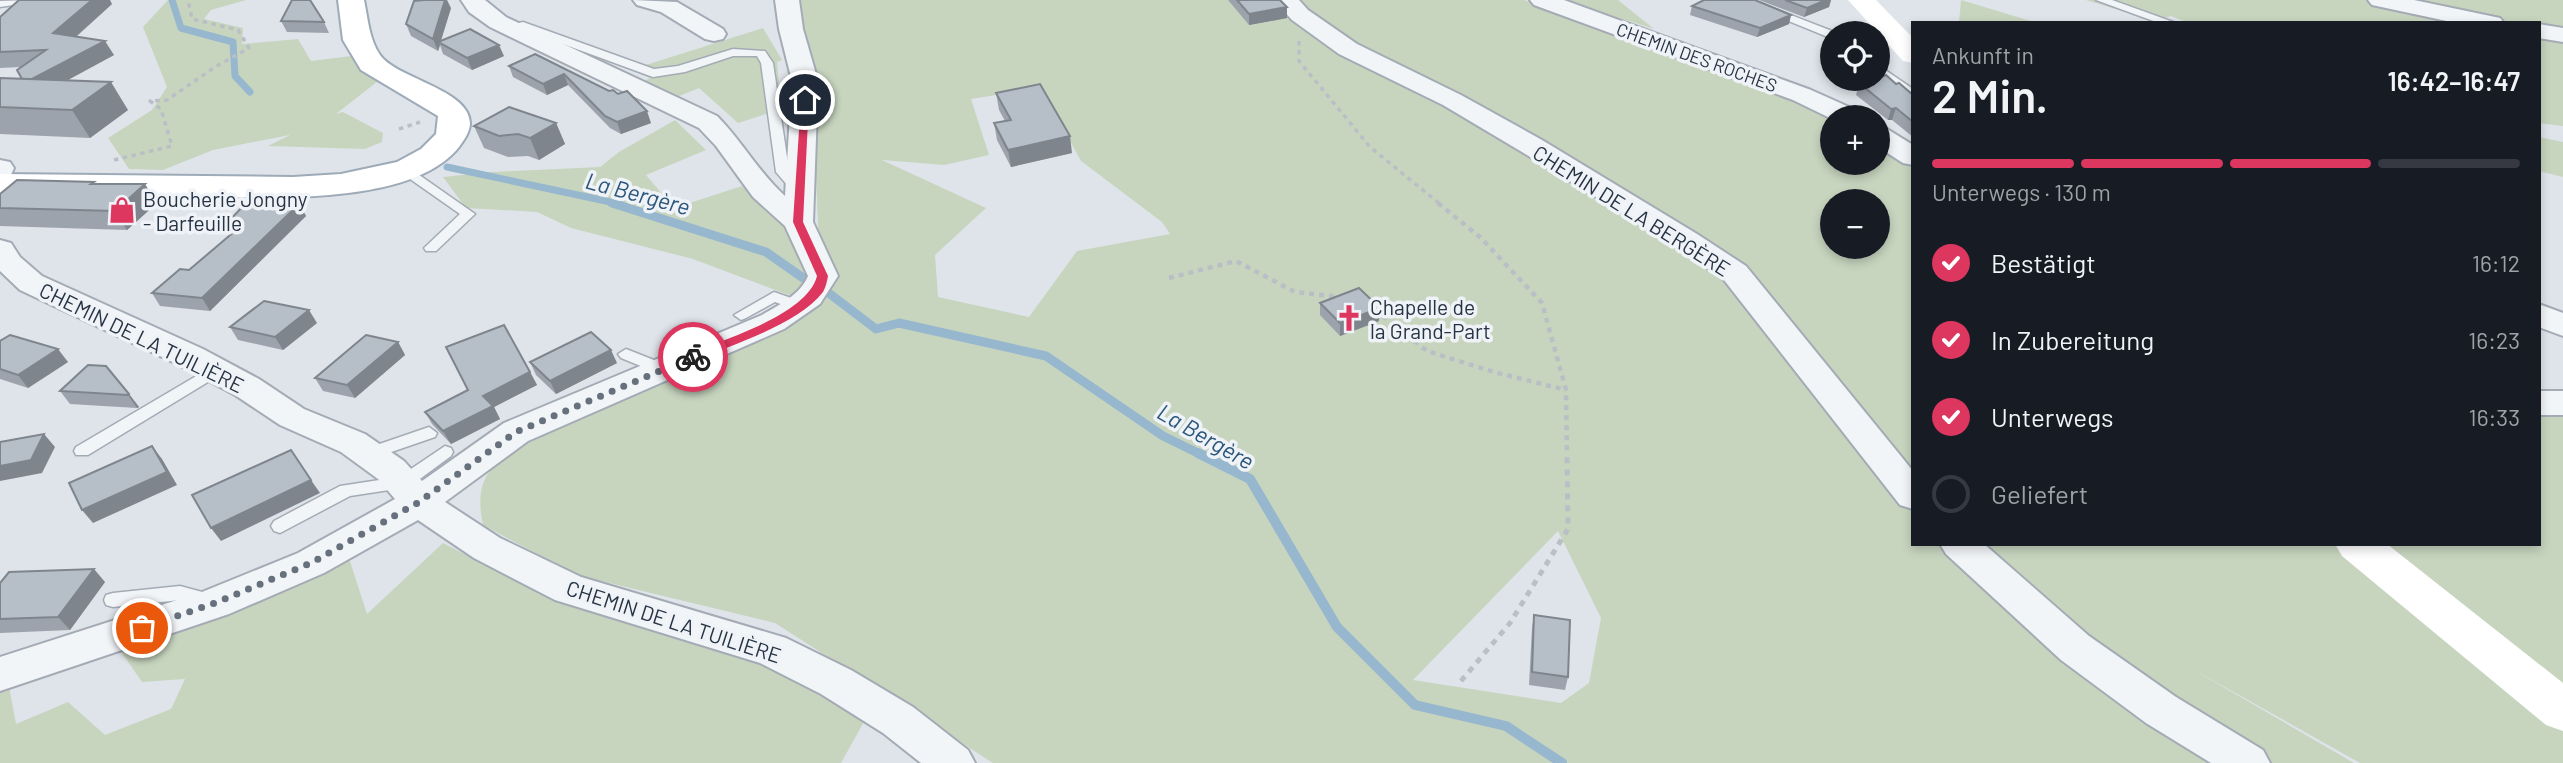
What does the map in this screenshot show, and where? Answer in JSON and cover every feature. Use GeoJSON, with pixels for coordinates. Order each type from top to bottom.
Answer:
{"type":"FeatureCollection","features":[{"type":"Feature","properties":{"kind":"main road"},"geometry":{"type":"LineString","coordinates":[[1,179],[354,183],[405,169],[429,158],[445,144],[455,126],[453,114],[444,106],[371,64],[357,40],[351,0]]}},
{"type":"Feature","properties":{"kind":"main road"},"geometry":{"type":"LineString","coordinates":[[1861,0],[1911,53]]}},
{"type":"Feature","properties":{"kind":"main road"},"geometry":{"type":"LineString","coordinates":[[2359,546],[2563,711]]}},
{"type":"Feature","properties":{"kind":"street"},"geometry":{"type":"LineString","coordinates":[[473,0],[477,7],[509,27],[708,122],[726,140],[762,191],[799,207]]}},
{"type":"Feature","properties":{"kind":"street"},"geometry":{"type":"LineString","coordinates":[[645,0],[669,7],[714,34]]}},
{"type":"Feature","properties":{"kind":"street"},"geometry":{"type":"LineString","coordinates":[[0,674],[215,603],[311,563],[411,493],[516,432],[774,322],[800,306],[819,289],[823,276],[799,207],[805,81],[791,29],[787,0]]}},
{"type":"Feature","properties":{"kind":"street","name":"CHEMIN DES ROCHES"},"geometry":{"type":"LineString","coordinates":[[1542,0],[1823,105]]}},
{"type":"Feature","properties":{"kind":"street"},"geometry":{"type":"LineString","coordinates":[[2380,0],[2482,21]]}},
{"type":"Feature","properties":{"kind":"street","name":"CHEMIN DE LA BERGÈRE"},"geometry":{"type":"LineString","coordinates":[[1293,8],[1348,49],[1452,100],[1687,240],[1735,274],[1911,494]]}},
{"type":"Feature","properties":{"kind":"street"},"geometry":{"type":"LineString","coordinates":[[2541,31],[2563,35]]}},
{"type":"Feature","properties":{"kind":"street"},"geometry":{"type":"LineString","coordinates":[[1890,143],[1911,156]]}},
{"type":"Feature","properties":{"kind":"street","name":"CHEMIN DE LA TUILIÈRE"},"geometry":{"type":"LineString","coordinates":[[0,249],[9,263],[31,283],[215,370],[247,387],[292,417],[353,443],[391,470],[411,493],[487,548],[569,589],[783,655],[836,682],[898,720],[953,763]]}},
{"type":"Feature","properties":{"kind":"street"},"geometry":{"type":"LineString","coordinates":[[2541,315],[2563,326]]}},
{"type":"Feature","properties":{"kind":"street"},"geometry":{"type":"LineString","coordinates":[[2541,403],[2563,403]]}},
{"type":"Feature","properties":{"kind":"street"},"geometry":{"type":"LineString","coordinates":[[1961,546],[2075,648],[2161,710],[2248,763]]}},
{"type":"Feature","properties":{"kind":"lane"},"geometry":{"type":"LineString","coordinates":[[0,4],[27,0]]}},
{"type":"Feature","properties":{"kind":"lane"},"geometry":{"type":"LineString","coordinates":[[1742,0],[1820,30]]}},
{"type":"Feature","properties":{"kind":"lane"},"geometry":{"type":"LineString","coordinates":[[2101,0],[2165,21]]}},
{"type":"Feature","properties":{"kind":"lane"},"geometry":{"type":"LineString","coordinates":[[509,27],[523,25],[653,73],[668,73],[742,49],[761,53],[767,63],[783,172],[799,207]]}},
{"type":"Feature","properties":{"kind":"lane"},"geometry":{"type":"LineString","coordinates":[[1890,77],[1911,93]]}},
{"type":"Feature","properties":{"kind":"lane"},"geometry":{"type":"LineString","coordinates":[[405,169],[468,214],[431,248]]}},
{"type":"Feature","properties":{"kind":"lane"},"geometry":{"type":"LineString","coordinates":[[741,315],[774,297],[800,306]]}},
{"type":"Feature","properties":{"kind":"lane"},"geometry":{"type":"LineString","coordinates":[[626,354],[663,370]]}},
{"type":"Feature","properties":{"kind":"lane"},"geometry":{"type":"LineString","coordinates":[[82,451],[215,370]]}},
{"type":"Feature","properties":{"kind":"lane"},"geometry":{"type":"LineString","coordinates":[[368,454],[429,433]]}},
{"type":"Feature","properties":{"kind":"lane"},"geometry":{"type":"LineString","coordinates":[[281,526],[346,490],[411,493],[444,452]]}},
{"type":"Feature","properties":{"kind":"lane"},"geometry":{"type":"LineString","coordinates":[[113,600],[180,593],[215,603]]}},
{"type":"Feature","properties":{"kind":"path"},"geometry":{"type":"LineString","coordinates":[[105,162],[172,146],[161,109],[150,101],[167,100],[215,67],[249,48],[238,30],[192,19],[188,0]]}},
{"type":"Feature","properties":{"kind":"path"},"geometry":{"type":"LineString","coordinates":[[1293,8],[1299,61],[1370,147],[1481,237],[1542,303],[1566,390],[1568,529],[1510,623],[1461,681]]}},
{"type":"Feature","properties":{"kind":"path"},"geometry":{"type":"LineString","coordinates":[[1169,278],[1236,261],[1295,292],[1338,298],[1348,295]]}},
{"type":"Feature","properties":{"kind":"path"},"geometry":{"type":"LineString","coordinates":[[1367,301],[1386,321],[1427,351],[1494,372],[1566,390]]}},
{"type":"Feature","properties":{"kind":"green space"},"geometry":{"type":"Polygon","coordinates":[[[168,0],[246,0],[211,10],[204,19],[243,28],[242,44],[298,39],[311,61],[359,55],[382,78],[336,114],[343,112],[383,133],[382,142],[365,149],[268,146],[290,135],[213,150],[163,170],[129,169],[108,138],[152,110],[167,87],[143,27],[168,0]]]}},
{"type":"Feature","properties":{"kind":"green space"},"geometry":{"type":"Polygon","coordinates":[[[794,0],[1524,0],[1768,89],[1820,113],[1820,175],[1890,175],[1890,153],[1911,167],[1911,546],[2541,546],[2541,392],[2563,395],[2563,763],[2360,763],[2189,667],[2354,763],[993,763],[775,623],[576,575],[483,525],[483,484],[503,456],[525,437],[821,295],[812,82],[794,0]],[[1041,88],[971,99],[989,155],[944,165],[882,160],[986,208],[935,255],[938,297],[1029,317],[1077,251],[1170,234],[1162,222],[1081,161],[1041,88]],[[1558,531],[1413,680],[1561,703],[1589,683],[1601,618],[1558,531]]]}},
{"type":"Feature","properties":{"kind":"green space"},"geometry":{"type":"Polygon","coordinates":[[[1563,0],[1618,0],[1654,29],[1563,0]]]}},
{"type":"Feature","properties":{"kind":"green space"},"geometry":{"type":"Polygon","coordinates":[[[1961,0],[2030,21],[1959,21],[1961,0]]]}},
{"type":"Feature","properties":{"kind":"green space"},"geometry":{"type":"Polygon","coordinates":[[[2086,0],[2563,0],[2563,126],[2541,123],[2541,21],[2184,21],[2171,16],[2155,21],[2086,0]]]}},
{"type":"Feature","properties":{"kind":"green space"},"geometry":{"type":"Polygon","coordinates":[[[763,28],[782,60],[777,62],[782,109],[738,123],[699,88],[672,99],[639,84],[650,78],[630,70],[763,28]]]}},
{"type":"Feature","properties":{"kind":"green space"},"geometry":{"type":"Polygon","coordinates":[[[675,120],[706,150],[646,175],[674,208],[742,186],[787,225],[810,278],[794,297],[693,259],[571,228],[537,212],[466,208],[443,177],[600,167],[619,152],[675,120]]]}},
{"type":"Feature","properties":{"kind":"green space"},"geometry":{"type":"Polygon","coordinates":[[[2541,137],[2563,142],[2563,177],[2541,172],[2541,137]]]}},
{"type":"Feature","properties":{"kind":"green space"},"geometry":{"type":"Polygon","coordinates":[[[443,543],[536,591],[802,677],[865,720],[841,763],[0,763],[0,684],[8,681],[16,724],[68,702],[105,735],[171,709],[185,679],[142,682],[120,650],[348,555],[367,614],[443,543]]]}},
{"type":"Feature","properties":{"kind":"building"},"geometry":{"type":"Polygon","coordinates":[[[19,0],[92,0],[53,33],[105,41],[32,79],[22,79],[17,70],[46,50],[0,52],[0,17],[19,0]]]}},
{"type":"Feature","properties":{"kind":"building"},"geometry":{"type":"Polygon","coordinates":[[[292,0],[310,0],[324,22],[281,21],[292,0]]]}},
{"type":"Feature","properties":{"kind":"building"},"geometry":{"type":"Polygon","coordinates":[[[445,0],[433,39],[406,24],[414,1],[445,0]]]}},
{"type":"Feature","properties":{"kind":"building"},"geometry":{"type":"Polygon","coordinates":[[[1237,0],[1280,0],[1287,7],[1249,14],[1237,0]]]}},
{"type":"Feature","properties":{"kind":"building"},"geometry":{"type":"Polygon","coordinates":[[[1704,0],[1755,0],[1791,15],[1760,28],[1692,6],[1704,0]]]}},
{"type":"Feature","properties":{"kind":"building"},"geometry":{"type":"Polygon","coordinates":[[[1785,0],[1826,0],[1807,8],[1785,0]]]}},
{"type":"Feature","properties":{"kind":"building"},"geometry":{"type":"Polygon","coordinates":[[[470,29],[499,45],[467,58],[438,42],[470,29]]]}},
{"type":"Feature","properties":{"kind":"building"},"geometry":{"type":"Polygon","coordinates":[[[535,54],[609,91],[613,90],[618,94],[627,91],[647,111],[617,122],[605,116],[564,74],[543,84],[509,66],[535,54]]]}},
{"type":"Feature","properties":{"kind":"building"},"geometry":{"type":"Polygon","coordinates":[[[0,78],[111,82],[72,110],[0,107],[0,78]]]}},
{"type":"Feature","properties":{"kind":"building"},"geometry":{"type":"Polygon","coordinates":[[[1890,79],[1911,93],[1911,120],[1896,108],[1891,109],[1890,105],[1886,105],[1869,91],[1890,91],[1890,79]]]}},
{"type":"Feature","properties":{"kind":"building"},"geometry":{"type":"Polygon","coordinates":[[[1040,84],[1070,136],[1008,150],[994,123],[1011,120],[996,93],[1040,84]]]}},
{"type":"Feature","properties":{"kind":"building"},"geometry":{"type":"Polygon","coordinates":[[[509,107],[556,123],[530,138],[518,134],[499,136],[474,126],[509,107]]]}},
{"type":"Feature","properties":{"kind":"building"},"geometry":{"type":"Polygon","coordinates":[[[17,180],[145,184],[115,211],[0,208],[0,194],[17,180]]]}},
{"type":"Feature","properties":{"kind":"building"},"geometry":{"type":"Polygon","coordinates":[[[246,203],[299,204],[202,298],[152,293],[180,269],[189,270],[242,225],[225,225],[246,203]]]}},
{"type":"Feature","properties":{"kind":"building"},"geometry":{"type":"Polygon","coordinates":[[[1359,288],[1380,308],[1340,323],[1320,303],[1359,288]]]}},
{"type":"Feature","properties":{"kind":"building"},"geometry":{"type":"Polygon","coordinates":[[[264,301],[309,310],[275,337],[230,327],[264,301]]]}},
{"type":"Feature","properties":{"kind":"building"},"geometry":{"type":"Polygon","coordinates":[[[504,325],[530,372],[483,396],[493,406],[443,431],[425,412],[468,390],[446,347],[504,325]]]}},
{"type":"Feature","properties":{"kind":"building"},"geometry":{"type":"Polygon","coordinates":[[[591,332],[611,350],[550,381],[530,362],[591,332]]]}},
{"type":"Feature","properties":{"kind":"building"},"geometry":{"type":"Polygon","coordinates":[[[10,335],[58,349],[18,375],[0,369],[0,341],[10,335]]]}},
{"type":"Feature","properties":{"kind":"building"},"geometry":{"type":"Polygon","coordinates":[[[366,335],[398,342],[347,385],[315,378],[366,335]]]}},
{"type":"Feature","properties":{"kind":"building"},"geometry":{"type":"Polygon","coordinates":[[[88,365],[106,366],[129,394],[60,391],[88,365]]]}},
{"type":"Feature","properties":{"kind":"building"},"geometry":{"type":"Polygon","coordinates":[[[44,434],[31,460],[0,466],[0,442],[44,434]]]}},
{"type":"Feature","properties":{"kind":"building"},"geometry":{"type":"Polygon","coordinates":[[[152,446],[167,472],[82,510],[69,483],[152,446]]]}},
{"type":"Feature","properties":{"kind":"building"},"geometry":{"type":"Polygon","coordinates":[[[291,450],[311,480],[211,528],[192,495],[291,450]]]}},
{"type":"Feature","properties":{"kind":"building"},"geometry":{"type":"Polygon","coordinates":[[[94,569],[58,617],[0,619],[0,583],[9,572],[94,569]]]}},
{"type":"Feature","properties":{"kind":"building"},"geometry":{"type":"Polygon","coordinates":[[[1534,615],[1570,620],[1568,677],[1532,672],[1534,615]]]}},
{"type":"Feature","properties":{"kind":"waterway","name":"La Bergère"},"geometry":{"type":"LineString","coordinates":[[172,0],[181,28],[233,42],[235,76],[250,92]]}},
{"type":"Feature","properties":{"kind":"waterway","name":"La Bergère"},"geometry":{"type":"LineString","coordinates":[[447,167],[620,204]]}},
{"type":"Feature","properties":{"kind":"waterway","name":"La Bergère"},"geometry":{"type":"LineString","coordinates":[[612,203],[766,252],[809,282]]}},
{"type":"Feature","properties":{"kind":"waterway","name":"La Bergère"},"geometry":{"type":"LineString","coordinates":[[826,291],[876,329],[899,323],[1046,356],[1163,436],[1202,455]]}},
{"type":"Feature","properties":{"kind":"waterway","name":"La Bergère"},"geometry":{"type":"LineString","coordinates":[[1198,453],[1202,455]]}},
{"type":"Feature","properties":{"kind":"waterway","name":"La Bergère"},"geometry":{"type":"LineString","coordinates":[[1202,455],[1250,479],[1337,627],[1415,705],[1506,726],[1562,763]]}},
{"type":"Feature","properties":{"kind":"way so far"},"geometry":{"type":"LineString","coordinates":[[142,628],[215,603],[311,563],[419,502],[516,432],[693,357]]}},
{"type":"Feature","properties":{"kind":"place","name":"Boucherie Jongny - Darfeuille"},"geometry":{"type":"Point","coordinates":[122,210]}},
{"type":"Feature","properties":{"kind":"place","name":"Chapelle de la Grand-Part"},"geometry":{"type":"Point","coordinates":[1349,318]}},
{"type":"Feature","properties":{"kind":"route"},"geometry":{"type":"LineString","coordinates":[[693,357],[774,322],[800,306],[819,289],[823,276],[798,222],[805,100]]}}]}
